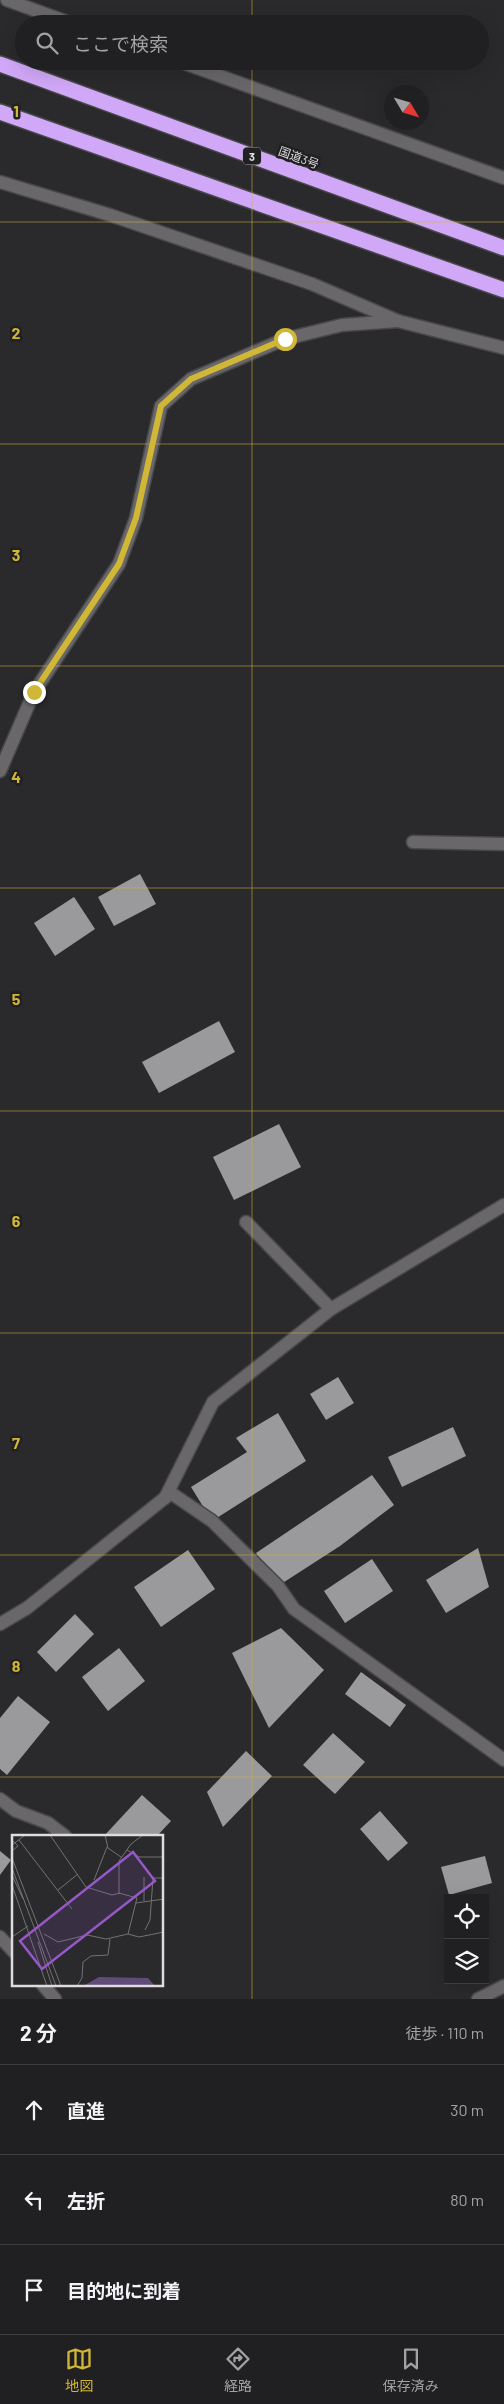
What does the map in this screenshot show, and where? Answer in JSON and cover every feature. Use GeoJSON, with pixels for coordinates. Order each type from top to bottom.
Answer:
{"type":"FeatureCollection","features":[{"type":"Feature","properties":{"kind":"highway","name":"国道3号"},"geometry":{"type":"LineString","coordinates":[[0,64],[15,69]]}},
{"type":"Feature","properties":{"kind":"highway","name":"国道3号"},"geometry":{"type":"LineString","coordinates":[[16,70],[504,248]]}},
{"type":"Feature","properties":{"kind":"highway"},"geometry":{"type":"LineString","coordinates":[[0,112],[504,290]]}},
{"type":"Feature","properties":{"kind":"street"},"geometry":{"type":"LineString","coordinates":[[7,0],[48,15]]}},
{"type":"Feature","properties":{"kind":"street"},"geometry":{"type":"LineString","coordinates":[[203,70],[504,178]]}},
{"type":"Feature","properties":{"kind":"street"},"geometry":{"type":"LineString","coordinates":[[0,182],[110,215],[312,284],[398,321],[504,348]]}},
{"type":"Feature","properties":{"kind":"street"},"geometry":{"type":"LineString","coordinates":[[0,770],[34,692],[119,564],[136,518],[161,406],[191,379],[285,339],[342,325],[398,321]]}},
{"type":"Feature","properties":{"kind":"street"},"geometry":{"type":"LineString","coordinates":[[412,842],[504,844]]}},
{"type":"Feature","properties":{"kind":"street"},"geometry":{"type":"LineString","coordinates":[[164,1498],[213,1402],[331,1309],[504,1205]]}},
{"type":"Feature","properties":{"kind":"street"},"geometry":{"type":"LineString","coordinates":[[246,1222],[331,1309]]}},
{"type":"Feature","properties":{"kind":"street"},"geometry":{"type":"LineString","coordinates":[[0,1624],[27,1608],[171,1493],[212,1521],[278,1586],[294,1609],[504,1760]]}},
{"type":"Feature","properties":{"kind":"street"},"geometry":{"type":"LineString","coordinates":[[0,1799],[16,1812],[48,1823],[64,1835]]}},
{"type":"Feature","properties":{"kind":"street"},"geometry":{"type":"LineString","coordinates":[[0,1937],[12,1950]]}},
{"type":"Feature","properties":{"kind":"street"},"geometry":{"type":"LineString","coordinates":[[44,1986],[55,1999]]}},
{"type":"Feature","properties":{"kind":"street"},"geometry":{"type":"LineString","coordinates":[[478,1999],[504,1986]]}},
{"type":"Feature","properties":{"kind":"building"},"geometry":{"type":"Polygon","coordinates":[[[140,874],[156,904],[114,926],[98,897],[140,874]]]}},
{"type":"Feature","properties":{"kind":"building"},"geometry":{"type":"Polygon","coordinates":[[[74,897],[95,929],[55,956],[34,923],[74,897]]]}},
{"type":"Feature","properties":{"kind":"building"},"geometry":{"type":"Polygon","coordinates":[[[219,1021],[235,1052],[159,1093],[142,1062],[219,1021]]]}},
{"type":"Feature","properties":{"kind":"building"},"geometry":{"type":"Polygon","coordinates":[[[279,1124],[301,1167],[234,1200],[213,1157],[279,1124]]]}},
{"type":"Feature","properties":{"kind":"building"},"geometry":{"type":"Polygon","coordinates":[[[338,1377],[354,1403],[326,1420],[310,1394],[338,1377]]]}},
{"type":"Feature","properties":{"kind":"building"},"geometry":{"type":"Polygon","coordinates":[[[278,1413],[306,1461],[212,1521],[191,1487],[247,1452],[236,1438],[278,1413]]]}},
{"type":"Feature","properties":{"kind":"building"},"geometry":{"type":"Polygon","coordinates":[[[453,1427],[466,1456],[402,1487],[388,1457],[453,1427]]]}},
{"type":"Feature","properties":{"kind":"building"},"geometry":{"type":"Polygon","coordinates":[[[372,1475],[394,1505],[340,1546],[278,1586],[256,1553],[372,1475]]]}},
{"type":"Feature","properties":{"kind":"building"},"geometry":{"type":"Polygon","coordinates":[[[478,1548],[489,1587],[446,1613],[426,1580],[478,1548]]]}},
{"type":"Feature","properties":{"kind":"building"},"geometry":{"type":"Polygon","coordinates":[[[188,1550],[215,1589],[161,1627],[134,1587],[188,1550]]]}},
{"type":"Feature","properties":{"kind":"building"},"geometry":{"type":"Polygon","coordinates":[[[372,1559],[393,1591],[345,1623],[324,1591],[372,1559]]]}},
{"type":"Feature","properties":{"kind":"building"},"geometry":{"type":"Polygon","coordinates":[[[75,1614],[94,1634],[56,1672],[37,1652],[75,1614]]]}},
{"type":"Feature","properties":{"kind":"building"},"geometry":{"type":"Polygon","coordinates":[[[281,1628],[324,1670],[269,1728],[232,1653],[281,1628]]]}},
{"type":"Feature","properties":{"kind":"building"},"geometry":{"type":"Polygon","coordinates":[[[119,1648],[145,1681],[108,1711],[82,1677],[119,1648]]]}},
{"type":"Feature","properties":{"kind":"building"},"geometry":{"type":"Polygon","coordinates":[[[361,1672],[406,1705],[390,1727],[345,1694],[361,1672]]]}},
{"type":"Feature","properties":{"kind":"building"},"geometry":{"type":"Polygon","coordinates":[[[18,1696],[50,1722],[7,1775],[0,1769],[0,1718],[18,1696]]]}},
{"type":"Feature","properties":{"kind":"building"},"geometry":{"type":"Polygon","coordinates":[[[333,1733],[365,1762],[335,1794],[303,1765],[333,1733]]]}},
{"type":"Feature","properties":{"kind":"building"},"geometry":{"type":"Polygon","coordinates":[[[246,1751],[272,1776],[223,1827],[207,1792],[246,1751]]]}},
{"type":"Feature","properties":{"kind":"building"},"geometry":{"type":"Polygon","coordinates":[[[142,1795],[171,1821],[158,1835],[105,1835],[142,1795]]]}},
{"type":"Feature","properties":{"kind":"building"},"geometry":{"type":"Polygon","coordinates":[[[380,1811],[408,1843],[388,1861],[360,1829],[380,1811]]]}},
{"type":"Feature","properties":{"kind":"building"},"geometry":{"type":"Polygon","coordinates":[[[0,1851],[11,1860],[0,1875],[0,1851]]]}},
{"type":"Feature","properties":{"kind":"building"},"geometry":{"type":"Polygon","coordinates":[[[485,1856],[492,1883],[449,1894],[441,1867],[485,1856]]]}},
{"type":"Feature","properties":{"kind":"route"},"geometry":{"type":"LineString","coordinates":[[34,692],[119,564],[136,518],[161,406],[191,379],[285,339]]}}]}
